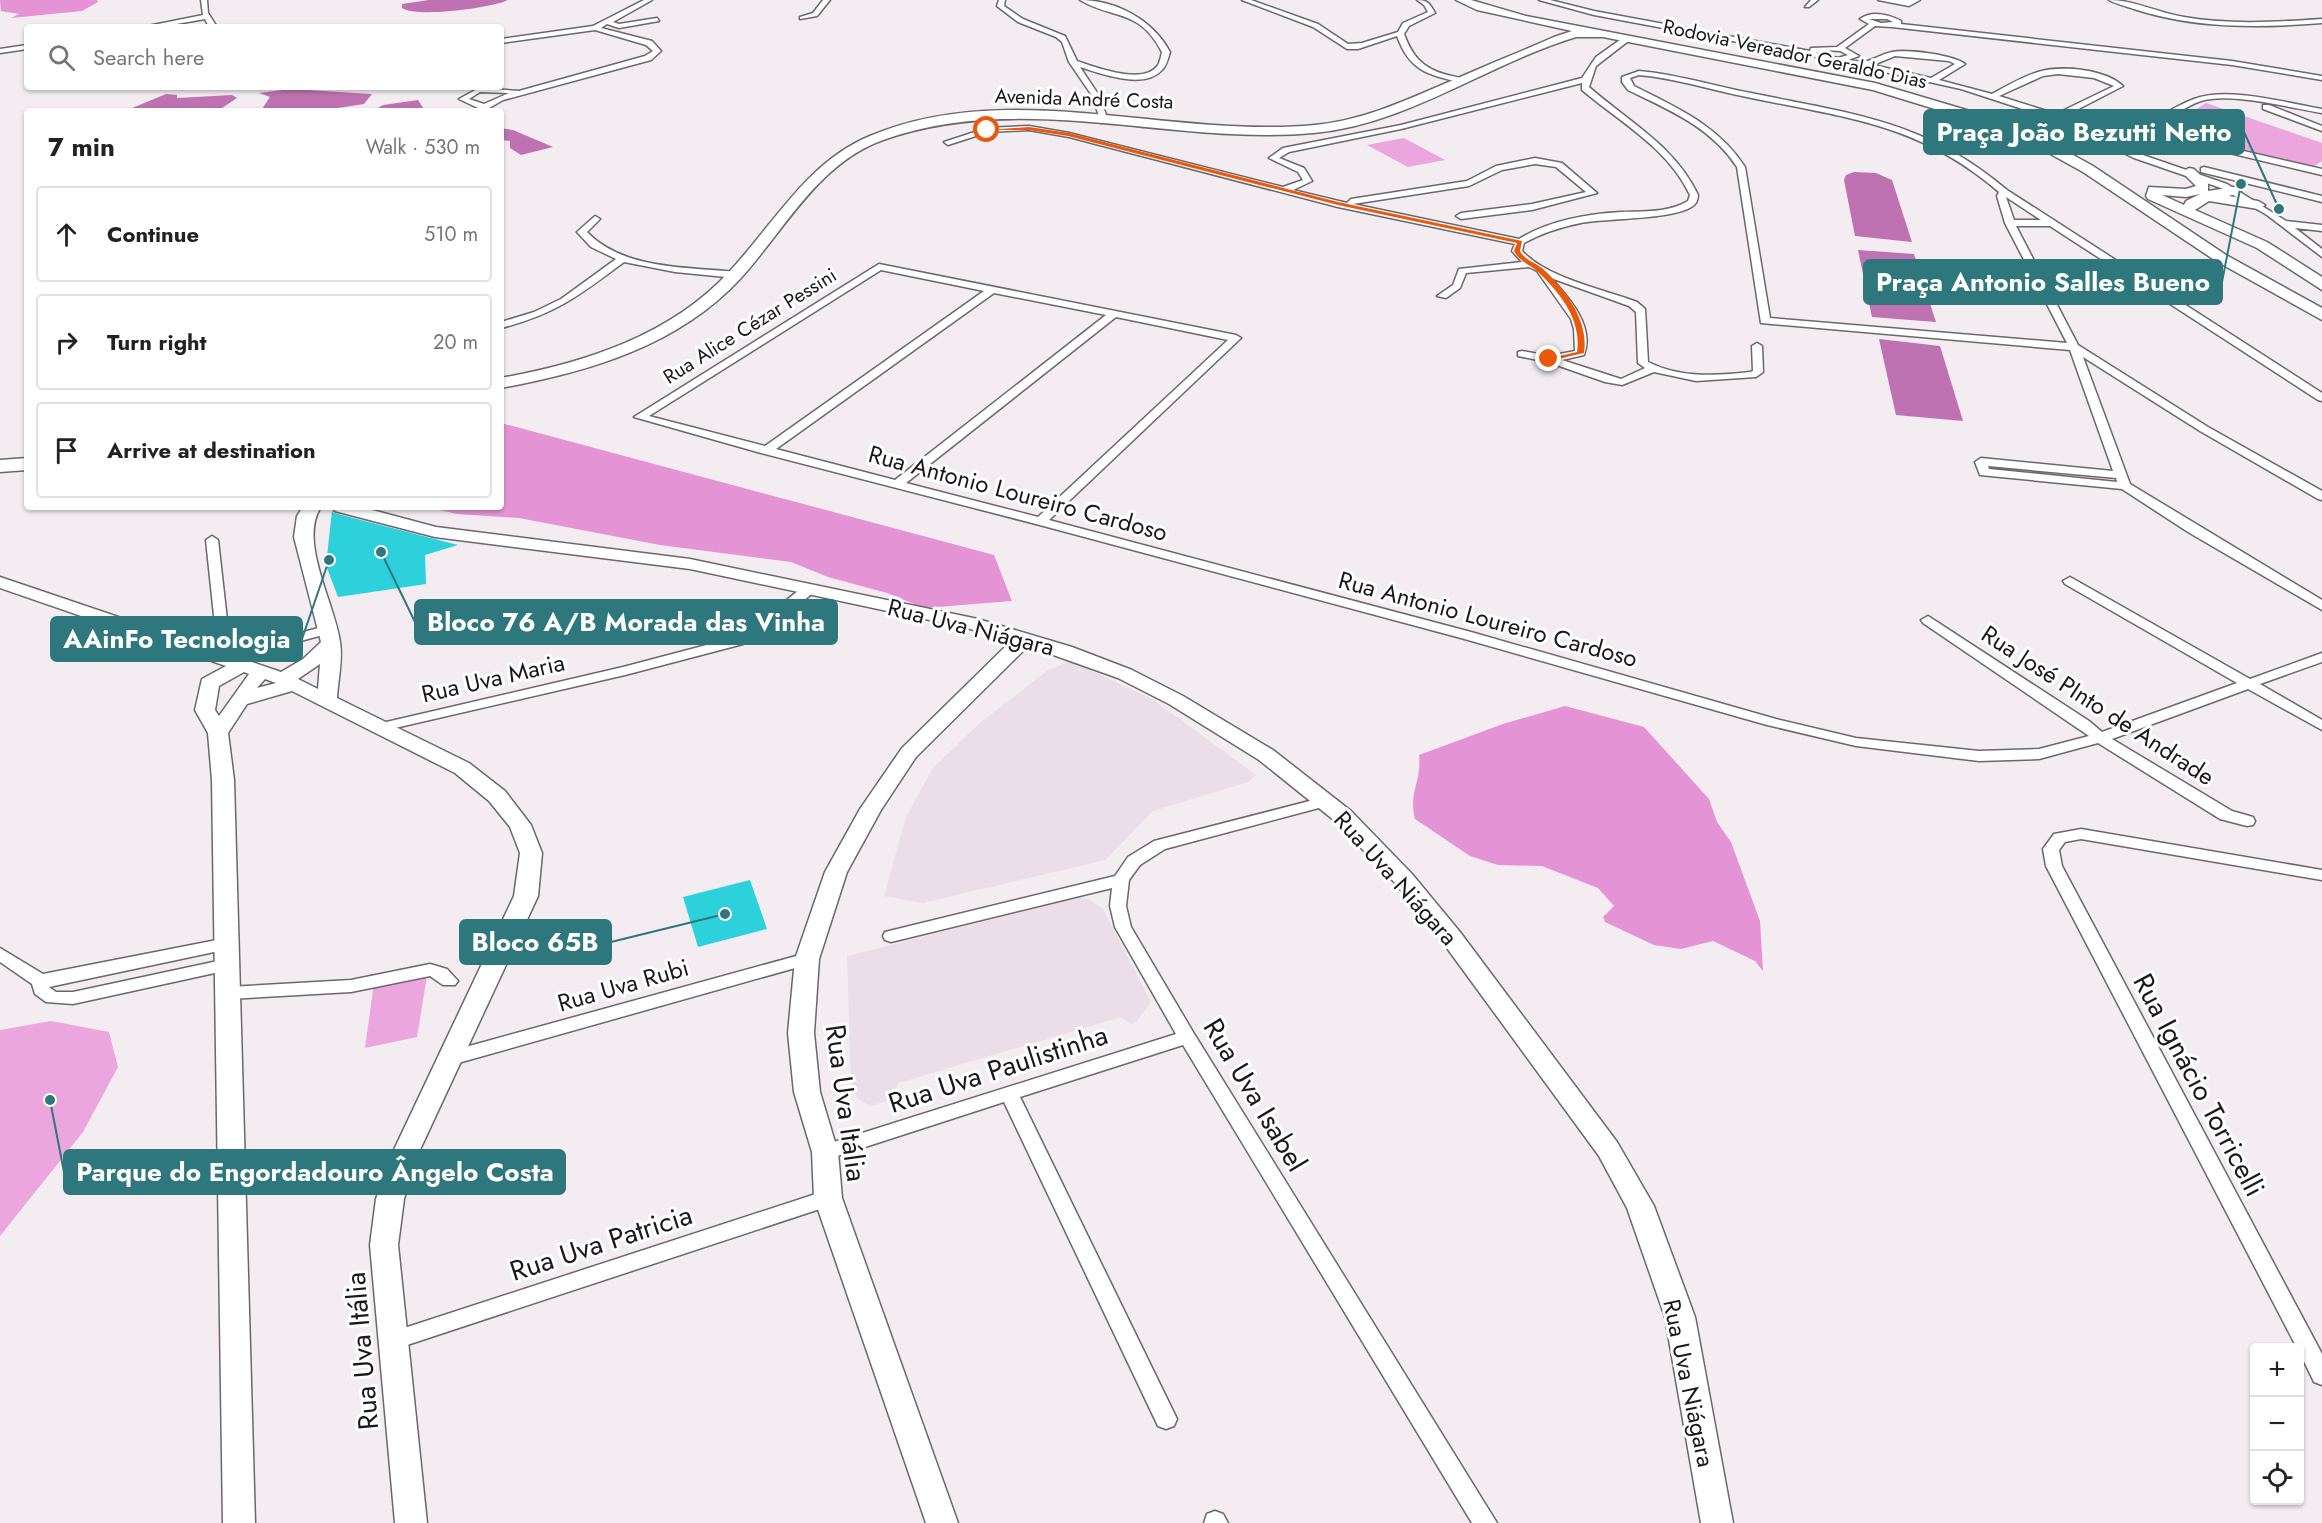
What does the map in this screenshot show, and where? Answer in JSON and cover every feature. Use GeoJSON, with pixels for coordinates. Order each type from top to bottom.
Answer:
{"type":"FeatureCollection","features":[{"type":"Feature","properties":{"kind":"main road","name":"Rodovia Vereador Geraldo Dias"},"geometry":{"type":"LineString","coordinates":[[1461,0],[1548,23],[1875,87],[1992,122],[2050,148],[2088,169],[2240,269],[2322,315]]}},
{"type":"Feature","properties":{"kind":"main road","name":"Rodovia Vereador Geraldo Dias"},"geometry":{"type":"LineString","coordinates":[[1526,5],[1634,36],[1863,79],[1969,108],[2068,148],[2158,199],[2290,259],[2322,285]]}},
{"type":"Feature","properties":{"kind":"main road"},"geometry":{"type":"LineString","coordinates":[[1548,23],[1559,30],[1561,34],[1558,39]]}},
{"type":"Feature","properties":{"kind":"main road","name":"Avenida André Costa"},"geometry":{"type":"LineString","coordinates":[[504,382],[554,374],[623,353],[682,318],[736,275],[820,172],[850,149],[874,139],[916,126],[972,118],[1035,116],[1251,130],[1328,127],[1393,112],[1558,39],[1575,34],[1603,34]]}},
{"type":"Feature","properties":{"kind":"main road"},"geometry":{"type":"LineString","coordinates":[[2110,172],[2159,192],[2186,193],[2203,189],[2203,186],[2189,172]]}},
{"type":"Feature","properties":{"kind":"main road"},"geometry":{"type":"LineString","coordinates":[[2206,221],[2191,204],[2229,189]]}},
{"type":"Feature","properties":{"kind":"main road"},"geometry":{"type":"LineString","coordinates":[[2203,198],[2258,206]]}},
{"type":"Feature","properties":{"kind":"main road"},"geometry":{"type":"LineString","coordinates":[[2199,242],[2252,265],[2272,264],[2290,259]]}},
{"type":"Feature","properties":{"kind":"main road"},"geometry":{"type":"LineString","coordinates":[[0,466],[24,464]]}},
{"type":"Feature","properties":{"kind":"street"},"geometry":{"type":"LineString","coordinates":[[204,0],[207,16],[211,24]]}},
{"type":"Feature","properties":{"kind":"street"},"geometry":{"type":"LineString","coordinates":[[504,41],[595,28],[649,0]]}},
{"type":"Feature","properties":{"kind":"street"},"geometry":{"type":"LineString","coordinates":[[802,18],[815,15],[827,0]]}},
{"type":"Feature","properties":{"kind":"street"},"geometry":{"type":"LineString","coordinates":[[1002,0],[1000,6],[1014,19],[1060,36],[1067,42],[1073,62],[1093,88],[1103,108],[1104,121]]}},
{"type":"Feature","properties":{"kind":"street"},"geometry":{"type":"LineString","coordinates":[[1073,62],[1108,74],[1127,76],[1152,74],[1161,68],[1166,52],[1160,37],[1149,25],[1083,0]]}},
{"type":"Feature","properties":{"kind":"street"},"geometry":{"type":"LineString","coordinates":[[1245,0],[1311,24],[1328,32],[1336,42],[1345,46],[1364,45],[1390,33],[1401,34]]}},
{"type":"Feature","properties":{"kind":"street"},"geometry":{"type":"LineString","coordinates":[[1420,0],[1427,4],[1432,13],[1406,25],[1401,34],[1411,61],[1420,68],[1463,81]]}},
{"type":"Feature","properties":{"kind":"street"},"geometry":{"type":"LineString","coordinates":[[1542,0],[1773,48],[1813,52],[1838,60],[1933,80],[1993,96],[2056,117],[2137,156],[2203,177],[2229,189],[2285,224],[2322,254]]}},
{"type":"Feature","properties":{"kind":"street"},"geometry":{"type":"LineString","coordinates":[[1807,6],[1815,0]]}},
{"type":"Feature","properties":{"kind":"street"},"geometry":{"type":"LineString","coordinates":[[1881,0],[1909,4],[1917,0]]}},
{"type":"Feature","properties":{"kind":"street"},"geometry":{"type":"LineString","coordinates":[[2112,0],[2169,17],[2225,24],[2258,26],[2322,21]]}},
{"type":"Feature","properties":{"kind":"street"},"geometry":{"type":"LineString","coordinates":[[163,24],[207,16]]}},
{"type":"Feature","properties":{"kind":"street"},"geometry":{"type":"LineString","coordinates":[[1896,24],[1882,16],[1864,19],[1874,24],[1896,24],[2232,63],[2322,78]]}},
{"type":"Feature","properties":{"kind":"street"},"geometry":{"type":"LineString","coordinates":[[607,22],[626,26],[657,20]]}},
{"type":"Feature","properties":{"kind":"street"},"geometry":{"type":"LineString","coordinates":[[1838,49],[1874,24]]}},
{"type":"Feature","properties":{"kind":"street"},"geometry":{"type":"LineString","coordinates":[[483,108],[500,98],[648,58],[657,51],[649,44],[595,28]]}},
{"type":"Feature","properties":{"kind":"street"},"geometry":{"type":"LineString","coordinates":[[948,142],[987,130],[1029,128],[1069,135],[1338,204],[1520,242],[1547,229],[1617,215],[1668,212],[1692,202],[1694,195],[1688,178],[1664,149],[1610,111],[1584,88],[1585,80],[1598,57],[1627,39]]}},
{"type":"Feature","properties":{"kind":"street"},"geometry":{"type":"LineString","coordinates":[[0,51],[24,47]]}},
{"type":"Feature","properties":{"kind":"street"},"geometry":{"type":"LineString","coordinates":[[1813,52],[1838,49],[1852,53],[1855,56],[1853,58]]}},
{"type":"Feature","properties":{"kind":"street"},"geometry":{"type":"LineString","coordinates":[[1872,66],[1886,56],[1905,54],[1951,59],[1961,64],[1933,80]]}},
{"type":"Feature","properties":{"kind":"street"},"geometry":{"type":"LineString","coordinates":[[1838,60],[1853,58],[1872,66]]}},
{"type":"Feature","properties":{"kind":"street"},"geometry":{"type":"LineString","coordinates":[[1993,96],[2049,72],[2097,76],[2109,79],[2119,86],[2056,117]]}},
{"type":"Feature","properties":{"kind":"street"},"geometry":{"type":"LineString","coordinates":[[2322,398],[2004,192],[1969,162],[1907,130],[1867,118],[1639,73],[1626,76],[1628,85],[1707,130],[1728,148],[1741,167],[1765,321],[2074,347],[2113,369],[2204,429],[2322,496]]}},
{"type":"Feature","properties":{"kind":"street"},"geometry":{"type":"LineString","coordinates":[[1283,190],[1308,181],[1301,170],[1273,158],[1286,150],[1401,127],[1585,80]]}},
{"type":"Feature","properties":{"kind":"street"},"geometry":{"type":"LineString","coordinates":[[479,108],[463,99],[469,93],[479,90],[519,92]]}},
{"type":"Feature","properties":{"kind":"street"},"geometry":{"type":"LineString","coordinates":[[2111,143],[2127,140],[2147,131],[2202,98],[2255,101],[2322,111]]}},
{"type":"Feature","properties":{"kind":"street"},"geometry":{"type":"LineString","coordinates":[[2255,101],[2277,114],[2322,129]]}},
{"type":"Feature","properties":{"kind":"street"},"geometry":{"type":"LineString","coordinates":[[2147,131],[2322,172]]}},
{"type":"Feature","properties":{"kind":"street"},"geometry":{"type":"LineString","coordinates":[[2137,156],[2322,199]]}},
{"type":"Feature","properties":{"kind":"street"},"geometry":{"type":"LineString","coordinates":[[1338,204],[1469,183],[1499,168],[1536,161],[1560,165],[1593,194],[1532,207],[1461,216]]}},
{"type":"Feature","properties":{"kind":"street"},"geometry":{"type":"LineString","coordinates":[[2203,177],[2225,175]]}},
{"type":"Feature","properties":{"kind":"street"},"geometry":{"type":"LineString","coordinates":[[2229,189],[2225,181],[2256,183]]}},
{"type":"Feature","properties":{"kind":"street"},"geometry":{"type":"LineString","coordinates":[[2004,192],[2001,196],[2010,223],[2074,347],[2123,480]]}},
{"type":"Feature","properties":{"kind":"street"},"geometry":{"type":"LineString","coordinates":[[595,219],[582,232],[590,243],[622,259],[736,275]]}},
{"type":"Feature","properties":{"kind":"street"},"geometry":{"type":"LineString","coordinates":[[2010,223],[2054,224]]}},
{"type":"Feature","properties":{"kind":"street"},"geometry":{"type":"LineString","coordinates":[[2285,224],[2322,228]]}},
{"type":"Feature","properties":{"kind":"street"},"geometry":{"type":"LineString","coordinates":[[1520,242],[1517,251],[1528,264],[1633,304],[1641,311],[1643,363],[1652,369],[1720,378],[1752,375],[1758,372],[1757,346]]}},
{"type":"Feature","properties":{"kind":"street"},"geometry":{"type":"LineString","coordinates":[[504,324],[538,314],[565,301],[622,259]]}},
{"type":"Feature","properties":{"kind":"street"},"geometry":{"type":"LineString","coordinates":[[1442,296],[1457,286],[1462,271],[1528,264]]}},
{"type":"Feature","properties":{"kind":"street","name":"Rua Alice Cézar Pessini"},"geometry":{"type":"LineString","coordinates":[[640,417],[879,267],[993,290]]}},
{"type":"Feature","properties":{"kind":"street"},"geometry":{"type":"LineString","coordinates":[[1539,269],[1577,316],[1583,337],[1580,353],[1549,359]]}},
{"type":"Feature","properties":{"kind":"street"},"geometry":{"type":"LineString","coordinates":[[765,451],[993,290],[1236,338],[1040,521]]}},
{"type":"Feature","properties":{"kind":"street"},"geometry":{"type":"LineString","coordinates":[[897,484],[1114,314]]}},
{"type":"Feature","properties":{"kind":"street"},"geometry":{"type":"LineString","coordinates":[[1522,354],[1549,359],[1581,372],[1622,382],[1652,369]]}},
{"type":"Feature","properties":{"kind":"street","name":"Rua Antonio Loureiro Cardoso"},"geometry":{"type":"LineString","coordinates":[[640,417],[1040,521],[1455,632],[1772,722],[1856,742],[1978,756],[2039,754],[2100,738],[2249,686],[2322,657]]}},
{"type":"Feature","properties":{"kind":"street"},"geometry":{"type":"LineString","coordinates":[[2123,480],[1984,472],[1981,462],[2123,480],[2192,529],[2322,606]]}},
{"type":"Feature","properties":{"kind":"street"},"geometry":{"type":"LineString","coordinates":[[325,510],[307,545],[330,636],[327,701]]}},
{"type":"Feature","properties":{"kind":"street","name":"Rua Uva Niágara"},"geometry":{"type":"LineString","coordinates":[[340,510],[445,533],[661,560],[971,623],[1026,638],[1125,674],[1176,700],[1266,755],[1326,802],[1404,879],[1452,938],[1577,1104],[1608,1149],[1640,1206],[1680,1317],[1703,1434],[1717,1523]]}},
{"type":"Feature","properties":{"kind":"street","name":"Rua Uva Niágara"},"geometry":{"type":"LineString","coordinates":[[375,510],[388,521]]}},
{"type":"Feature","properties":{"kind":"street"},"geometry":{"type":"LineString","coordinates":[[212,540],[220,622],[263,641],[282,642],[330,636]]}},
{"type":"Feature","properties":{"kind":"street"},"geometry":{"type":"LineString","coordinates":[[2070,581],[2322,726]]}},
{"type":"Feature","properties":{"kind":"street","name":"Rua Uva Itália"},"geometry":{"type":"LineString","coordinates":[[0,582],[289,681],[462,768],[497,796],[520,825],[531,853],[526,896],[405,1154],[390,1199],[384,1245],[411,1523]]}},
{"type":"Feature","properties":{"kind":"street","name":"Rua Uva Maria"},"geometry":{"type":"LineString","coordinates":[[382,727],[625,671],[738,642],[766,624],[809,589]]}},
{"type":"Feature","properties":{"kind":"street","name":"Rua José PInto de Andrade"},"geometry":{"type":"LineString","coordinates":[[1928,620],[2084,724],[2100,738],[2226,815],[2247,821]]}},
{"type":"Feature","properties":{"kind":"street"},"geometry":{"type":"LineString","coordinates":[[239,700],[289,681],[310,663],[330,636]]}},
{"type":"Feature","properties":{"kind":"street","name":"Rua Uva Itália"},"geometry":{"type":"LineString","coordinates":[[942,1523],[828,1198],[825,1152],[807,1092],[801,1033],[807,959],[836,872],[871,809],[909,753],[1026,638]]}},
{"type":"Feature","properties":{"kind":"street"},"geometry":{"type":"LineString","coordinates":[[209,653],[209,682],[205,710],[218,733],[223,771],[239,1523]]}},
{"type":"Feature","properties":{"kind":"street"},"geometry":{"type":"LineString","coordinates":[[209,682],[253,667]]}},
{"type":"Feature","properties":{"kind":"street"},"geometry":{"type":"LineString","coordinates":[[218,733],[239,700],[253,667]]}},
{"type":"Feature","properties":{"kind":"street"},"geometry":{"type":"LineString","coordinates":[[891,936],[1121,880],[1134,861],[1160,845],[1326,802]]}},
{"type":"Feature","properties":{"kind":"street","name":"Rua Ignácio Torricelli"},"geometry":{"type":"LineString","coordinates":[[2322,875],[2082,834],[2060,838],[2051,849],[2054,866],[2322,1375]]}},
{"type":"Feature","properties":{"kind":"street","name":"Rua Uva Isabel"},"geometry":{"type":"LineString","coordinates":[[1121,880],[1118,906],[1123,927],[1187,1037],[1485,1523]]}},
{"type":"Feature","properties":{"kind":"street"},"geometry":{"type":"LineString","coordinates":[[0,954],[40,981],[41,990],[52,998],[73,999],[227,968],[351,986],[430,970],[441,974],[449,981]]}},
{"type":"Feature","properties":{"kind":"street","name":"Rua Uva Rubi"},"geometry":{"type":"LineString","coordinates":[[451,1058],[807,959]]}},
{"type":"Feature","properties":{"kind":"street","name":"Rua Uva Paulistinha"},"geometry":{"type":"LineString","coordinates":[[825,1152],[1187,1037]]}},
{"type":"Feature","properties":{"kind":"street"},"geometry":{"type":"LineString","coordinates":[[1009,1094],[1166,1419]]}},
{"type":"Feature","properties":{"kind":"street","name":"Rua Uva Patricia"},"geometry":{"type":"LineString","coordinates":[[392,1341],[828,1198]]}},
{"type":"Feature","properties":{"kind":"shaded area"},"geometry":{"type":"Polygon","coordinates":[[[0,0],[97,0],[98,2],[82,11],[11,18],[19,14],[1,11],[0,0]]]}},
{"type":"Feature","properties":{"kind":"shaded area"},"geometry":{"type":"Polygon","coordinates":[[[429,0],[508,0],[454,11],[422,12],[402,8],[402,4],[429,0]]]}},
{"type":"Feature","properties":{"kind":"shaded area"},"geometry":{"type":"Polygon","coordinates":[[[307,90],[372,94],[364,104],[338,108],[263,108],[270,97],[259,93],[307,90]]]}},
{"type":"Feature","properties":{"kind":"shaded area"},"geometry":{"type":"Polygon","coordinates":[[[166,94],[177,95],[177,98],[232,95],[237,98],[222,108],[132,108],[166,94]]]}},
{"type":"Feature","properties":{"kind":"shaded area"},"geometry":{"type":"Polygon","coordinates":[[[418,100],[423,108],[378,108],[383,105],[418,100]]]}},
{"type":"Feature","properties":{"kind":"shaded area"},"geometry":{"type":"Polygon","coordinates":[[[2206,103],[2322,143],[2322,161],[2313,167],[2164,130],[2206,103]]]}},
{"type":"Feature","properties":{"kind":"shaded area"},"geometry":{"type":"Polygon","coordinates":[[[504,128],[553,147],[521,155],[510,148],[510,141],[504,140],[504,128]]]}},
{"type":"Feature","properties":{"kind":"shaded area"},"geometry":{"type":"Polygon","coordinates":[[[1404,138],[1445,160],[1408,167],[1367,145],[1404,138]]]}},
{"type":"Feature","properties":{"kind":"shaded area"},"geometry":{"type":"Polygon","coordinates":[[[1854,172],[1876,173],[1892,180],[1912,242],[1855,236],[1844,180],[1846,175],[1854,172]]]}},
{"type":"Feature","properties":{"kind":"shaded area"},"geometry":{"type":"Polygon","coordinates":[[[1858,250],[1914,254],[1936,322],[1872,317],[1858,250]]]}},
{"type":"Feature","properties":{"kind":"shaded area"},"geometry":{"type":"Polygon","coordinates":[[[1879,339],[1940,346],[1963,421],[1896,415],[1879,339]]]}},
{"type":"Feature","properties":{"kind":"shaded area"},"geometry":{"type":"Polygon","coordinates":[[[504,424],[994,555],[1012,601],[924,608],[887,593],[828,577],[791,562],[660,545],[519,518],[457,514],[439,510],[504,510],[504,424]]]}},
{"type":"Feature","properties":{"kind":"shaded area"},"geometry":{"type":"Polygon","coordinates":[[[1070,661],[1152,699],[1256,775],[1248,782],[1153,811],[1105,860],[923,903],[884,896],[906,817],[933,768],[981,722],[1047,671],[1070,661]]]}},
{"type":"Feature","properties":{"kind":"shaded area"},"geometry":{"type":"Polygon","coordinates":[[[1565,706],[1644,727],[1709,799],[1717,822],[1731,842],[1760,921],[1763,971],[1755,961],[1713,941],[1681,949],[1654,945],[1605,922],[1603,917],[1614,906],[1598,888],[1542,866],[1498,865],[1470,856],[1415,819],[1413,801],[1419,773],[1419,755],[1503,724],[1565,706]]]}},
{"type":"Feature","properties":{"kind":"shaded area"},"geometry":{"type":"Polygon","coordinates":[[[1078,897],[1090,900],[1103,909],[1151,1002],[1137,1021],[1131,1024],[1121,1017],[899,1083],[889,1100],[871,1106],[857,1098],[851,1083],[847,956],[1078,897]]]}},
{"type":"Feature","properties":{"kind":"shaded area"},"geometry":{"type":"Polygon","coordinates":[[[427,976],[417,1037],[365,1048],[374,983],[427,976]]]}},
{"type":"Feature","properties":{"kind":"shaded area"},"geometry":{"type":"Polygon","coordinates":[[[51,1021],[109,1032],[118,1067],[83,1132],[0,1236],[0,1030],[51,1021]]]}},
{"type":"Feature","properties":{"kind":"building"},"geometry":{"type":"Polygon","coordinates":[[[332,511],[458,545],[425,555],[426,584],[338,597],[326,565],[332,511]]]}},
{"type":"Feature","properties":{"kind":"building"},"geometry":{"type":"Polygon","coordinates":[[[750,880],[767,929],[698,947],[683,897],[750,880]]]}},
{"type":"Feature","properties":{"kind":"place","name":"Praça Antonio Salles Bueno"},"geometry":{"type":"Point","coordinates":[2241,184]}},
{"type":"Feature","properties":{"kind":"place","name":"Praça João Bezutti Netto"},"geometry":{"type":"Point","coordinates":[2279,209]}},
{"type":"Feature","properties":{"kind":"place","name":"Bloco 76 A/B Morada das Vinha"},"geometry":{"type":"Point","coordinates":[381,552]}},
{"type":"Feature","properties":{"kind":"place","name":"AAinFo Tecnologia"},"geometry":{"type":"Point","coordinates":[329,560]}},
{"type":"Feature","properties":{"kind":"place","name":"Bloco 65B"},"geometry":{"type":"Point","coordinates":[725,914]}},
{"type":"Feature","properties":{"kind":"place","name":"Parque do Engordadouro Ângelo Costa"},"geometry":{"type":"Point","coordinates":[50,1100]}},
{"type":"Feature","properties":{"kind":"route"},"geometry":{"type":"LineString","coordinates":[[987,130],[1029,128],[1069,135],[1338,204],[1520,242],[1517,251],[1521,258],[1539,269],[1562,295],[1577,316],[1583,337],[1580,353],[1577,355],[1549,359]]}}]}
